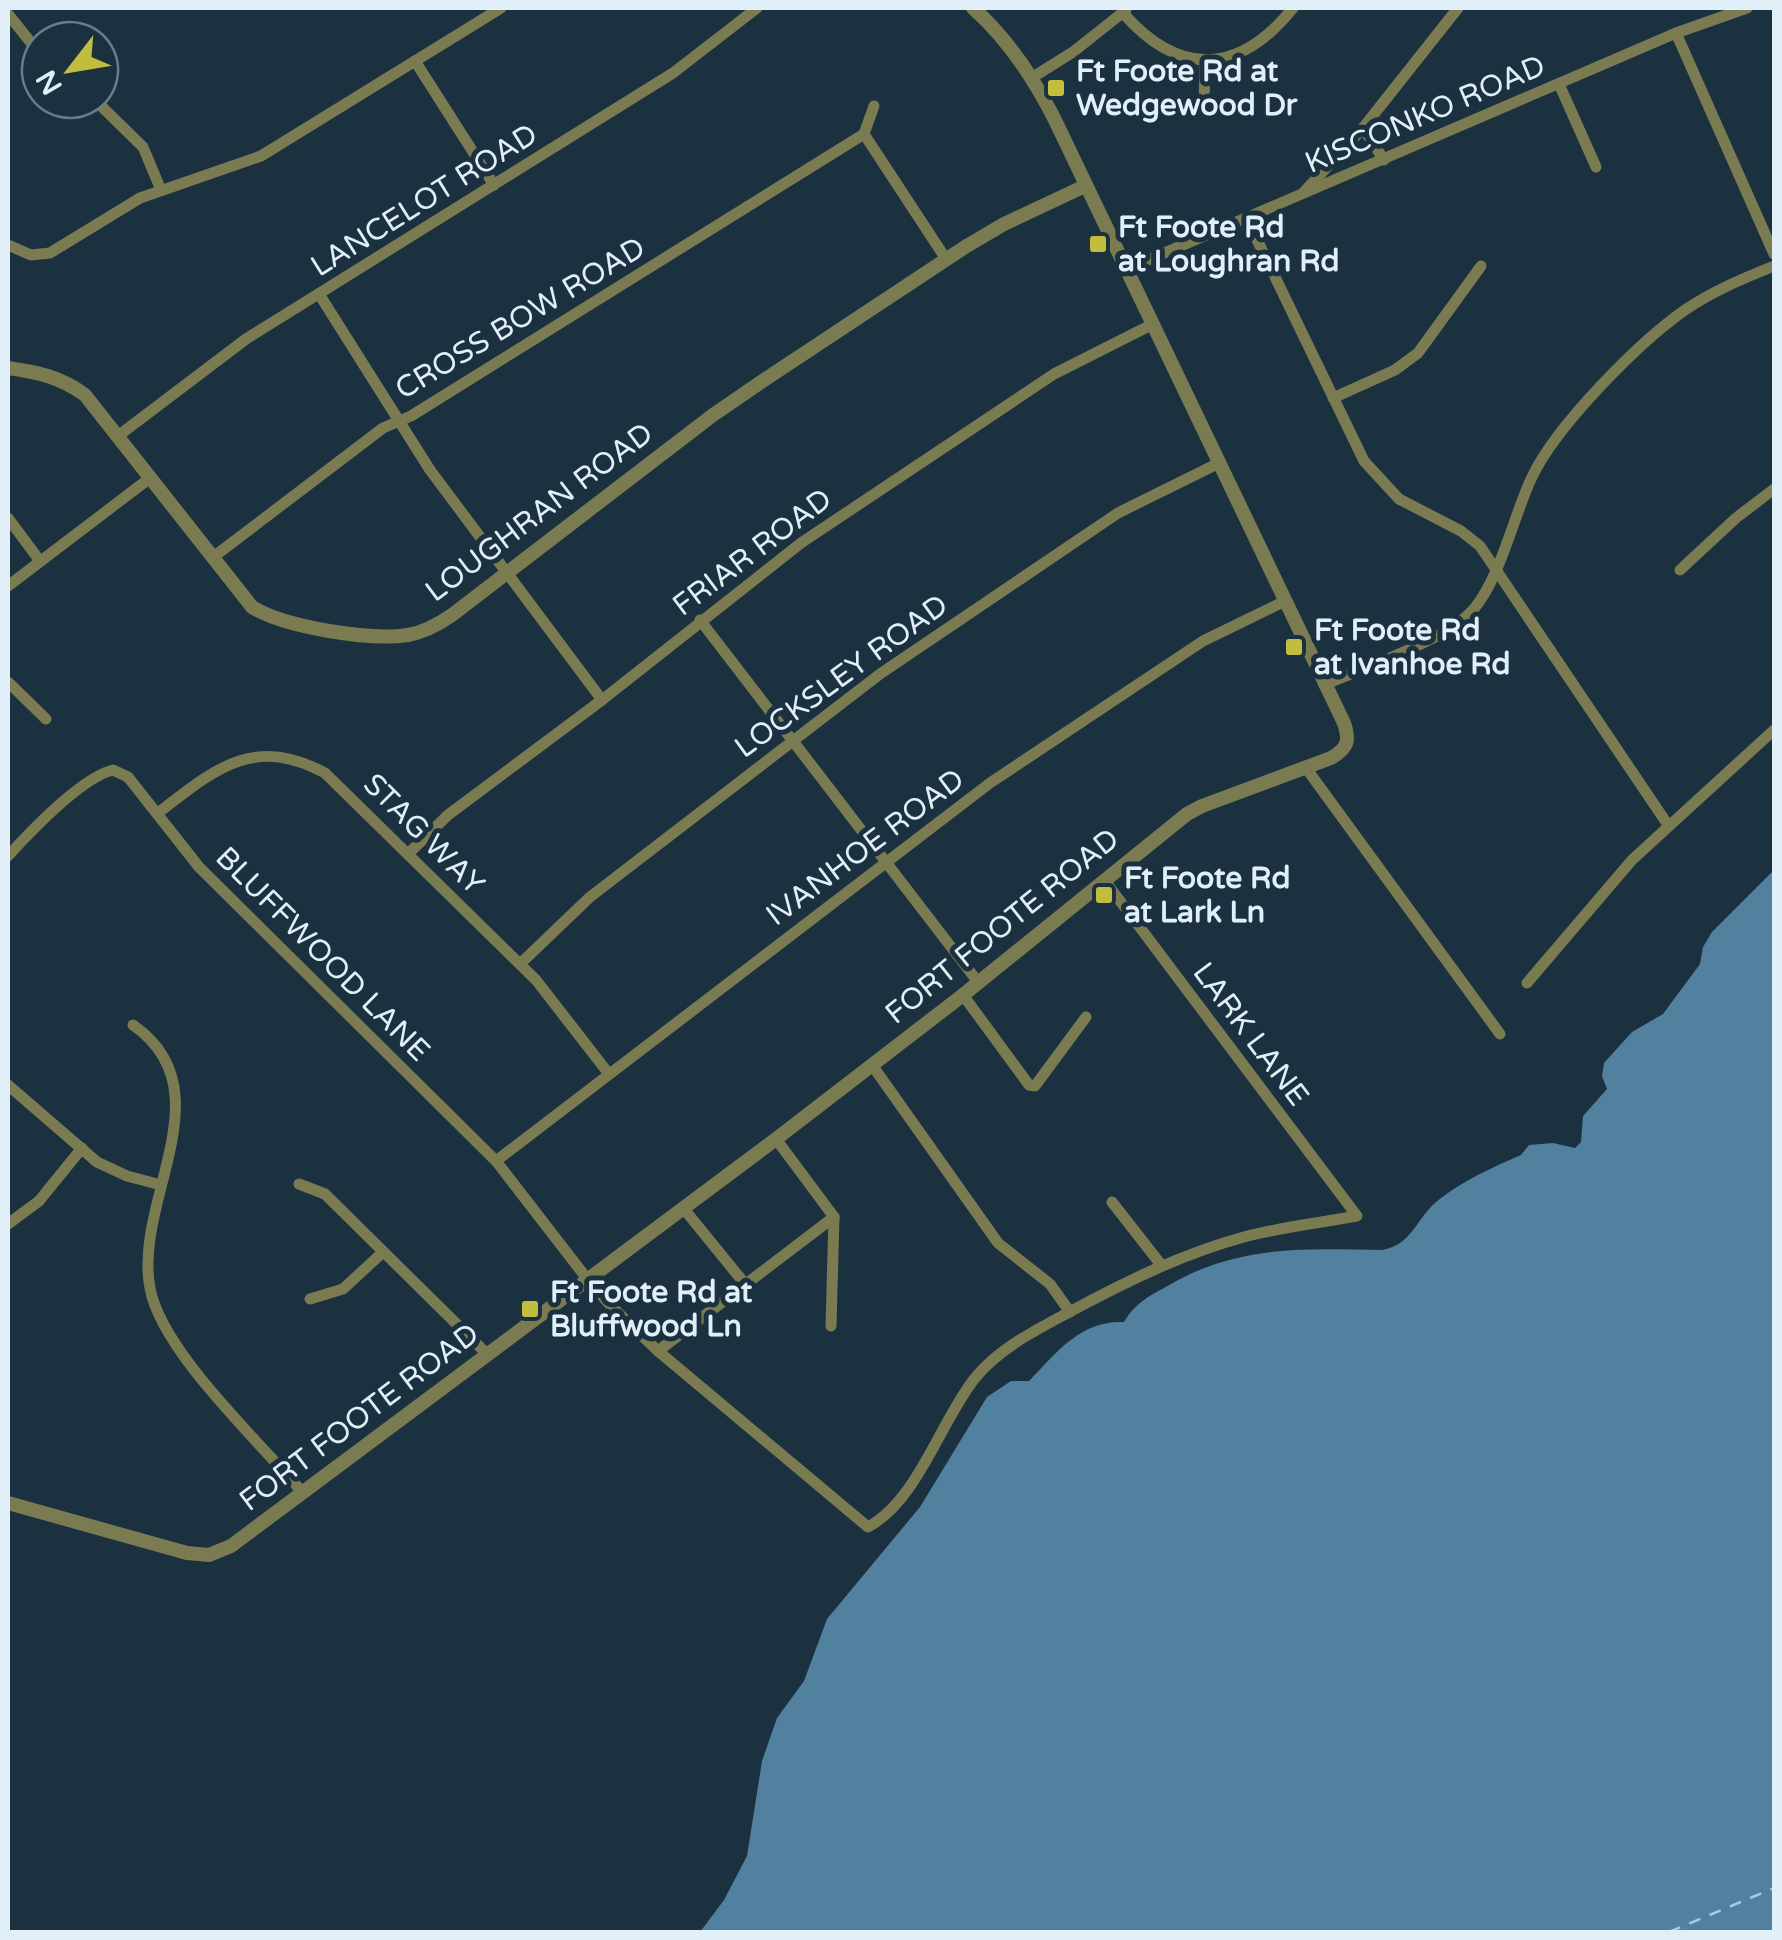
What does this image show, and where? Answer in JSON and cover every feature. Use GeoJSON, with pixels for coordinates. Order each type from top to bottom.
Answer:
{"type":"FeatureCollection","features":[{"type":"Feature","properties":{"kind":"street"},"geometry":{"type":"LineString","coordinates":[[8,245],[31,255],[50,252],[124,207],[161,190],[274,150],[501,8]]}},
{"type":"Feature","properties":{"kind":"street","name":"LANCELOT ROAD"},"geometry":{"type":"LineString","coordinates":[[118,436],[246,339],[673,72],[757,8]]}},
{"type":"Feature","properties":{"kind":"street","name":"FORT FOOTE ROAD"},"geometry":{"type":"LineString","coordinates":[[8,1503],[187,1553],[209,1555],[231,1546],[776,1139],[963,995],[1163,832],[1202,806],[1340,753],[1348,742],[1344,723],[1033,78],[974,8]]}},
{"type":"Feature","properties":{"kind":"street"},"geometry":{"type":"LineString","coordinates":[[1033,78],[1126,10],[1158,47],[1205,61],[1231,57],[1256,45],[1293,8]]}},
{"type":"Feature","properties":{"kind":"street"},"geometry":{"type":"LineString","coordinates":[[1299,196],[1363,128],[1458,8]]}},
{"type":"Feature","properties":{"kind":"street","name":"KISCONKO ROAD"},"geometry":{"type":"LineString","coordinates":[[1125,270],[1676,33],[1746,8]]}},
{"type":"Feature","properties":{"kind":"street"},"geometry":{"type":"LineString","coordinates":[[1676,33],[1774,254]]}},
{"type":"Feature","properties":{"kind":"street"},"geometry":{"type":"LineString","coordinates":[[415,61],[494,185]]}},
{"type":"Feature","properties":{"kind":"street"},"geometry":{"type":"LineString","coordinates":[[1204,104],[1205,61]]}},
{"type":"Feature","properties":{"kind":"street"},"geometry":{"type":"LineString","coordinates":[[1559,84],[1596,166]]}},
{"type":"Feature","properties":{"kind":"street"},"geometry":{"type":"LineString","coordinates":[[874,106],[864,134],[946,259]]}},
{"type":"Feature","properties":{"kind":"street"},"geometry":{"type":"LineString","coordinates":[[115,120],[143,146],[161,190]]}},
{"type":"Feature","properties":{"kind":"street"},"geometry":{"type":"LineString","coordinates":[[1363,128],[1384,160]]}},
{"type":"Feature","properties":{"kind":"street","name":"CROSS BOW ROAD"},"geometry":{"type":"LineString","coordinates":[[212,558],[383,428],[864,134]]}},
{"type":"Feature","properties":{"kind":"street","name":"LOUGHRAN ROAD"},"geometry":{"type":"LineString","coordinates":[[8,368],[68,382],[85,395],[252,606],[276,620],[306,628],[389,636],[415,634],[439,624],[714,415],[946,259],[1004,224],[1085,186]]}},
{"type":"Feature","properties":{"kind":"street"},"geometry":{"type":"LineString","coordinates":[[1247,220],[1364,461],[1384,485],[1408,504],[1461,531],[1480,546],[1668,825]]}},
{"type":"Feature","properties":{"kind":"street"},"geometry":{"type":"LineString","coordinates":[[1333,398],[1394,370],[1418,353],[1481,266]]}},
{"type":"Feature","properties":{"kind":"street"},"geometry":{"type":"LineString","coordinates":[[1324,685],[1454,626],[1480,600],[1534,471],[1571,419],[1686,309],[1774,266]]}},
{"type":"Feature","properties":{"kind":"street"},"geometry":{"type":"LineString","coordinates":[[320,294],[441,484],[602,700]]}},
{"type":"Feature","properties":{"kind":"street","name":"FRIAR ROAD"},"geometry":{"type":"LineString","coordinates":[[408,854],[448,814],[602,700],[801,543],[1002,407],[1081,358],[1151,325]]}},
{"type":"Feature","properties":{"kind":"street","name":"LOCKSLEY ROAD"},"geometry":{"type":"LineString","coordinates":[[520,964],[590,897],[904,658],[1118,513],[1216,464]]}},
{"type":"Feature","properties":{"kind":"street"},"geometry":{"type":"LineString","coordinates":[[8,586],[150,478]]}},
{"type":"Feature","properties":{"kind":"street"},"geometry":{"type":"LineString","coordinates":[[1680,570],[1736,518],[1774,490]]}},
{"type":"Feature","properties":{"kind":"street"},"geometry":{"type":"LineString","coordinates":[[8,518],[40,561]]}},
{"type":"Feature","properties":{"kind":"street","name":"IVANHOE ROAD"},"geometry":{"type":"LineString","coordinates":[[496,1160],[990,783],[1203,641],[1283,602]]}},
{"type":"Feature","properties":{"kind":"street"},"geometry":{"type":"LineString","coordinates":[[700,620],[978,982]]}},
{"type":"Feature","properties":{"kind":"street"},"geometry":{"type":"LineString","coordinates":[[8,682],[46,718]]}},
{"type":"Feature","properties":{"kind":"street"},"geometry":{"type":"LineString","coordinates":[[1528,983],[1599,896],[1668,825],[1774,730]]}},
{"type":"Feature","properties":{"kind":"street","name":"STAG WAY"},"geometry":{"type":"LineString","coordinates":[[158,814],[211,773],[247,757],[280,756],[325,773],[520,964],[609,1074]]}},
{"type":"Feature","properties":{"kind":"street"},"geometry":{"type":"LineString","coordinates":[[1306,768],[1500,1034]]}},
{"type":"Feature","properties":{"kind":"street","name":"BLUFFWOOD LANE"},"geometry":{"type":"LineString","coordinates":[[8,856],[46,817],[106,772],[128,776],[199,867],[496,1160],[588,1280],[658,1351],[868,1526],[884,1516],[905,1492],[978,1374],[1010,1347],[1070,1312]]}},
{"type":"Feature","properties":{"kind":"street","name":"LARK LANE"},"geometry":{"type":"LineString","coordinates":[[1105,881],[1357,1216],[1246,1236],[1162,1266]]}},
{"type":"Feature","properties":{"kind":"street"},"geometry":{"type":"LineString","coordinates":[[963,995],[1029,1085],[1035,1086],[1086,1017]]}},
{"type":"Feature","properties":{"kind":"street"},"geometry":{"type":"LineString","coordinates":[[132,1025],[152,1038],[172,1078],[176,1103],[148,1260],[158,1314],[178,1348],[303,1493]]}},
{"type":"Feature","properties":{"kind":"street"},"geometry":{"type":"LineString","coordinates":[[872,1065],[998,1243],[1050,1284],[1070,1312],[1162,1266],[1112,1202]]}},
{"type":"Feature","properties":{"kind":"street"},"geometry":{"type":"LineString","coordinates":[[8,1085],[111,1168],[160,1185]]}},
{"type":"Feature","properties":{"kind":"street"},"geometry":{"type":"LineString","coordinates":[[776,1139],[834,1217],[831,1326]]}},
{"type":"Feature","properties":{"kind":"street"},"geometry":{"type":"LineString","coordinates":[[8,1224],[39,1201],[82,1148]]}},
{"type":"Feature","properties":{"kind":"street"},"geometry":{"type":"LineString","coordinates":[[299,1184],[325,1194],[488,1355]]}},
{"type":"Feature","properties":{"kind":"street"},"geometry":{"type":"LineString","coordinates":[[684,1209],[745,1284]]}},
{"type":"Feature","properties":{"kind":"street"},"geometry":{"type":"LineString","coordinates":[[658,1351],[834,1217]]}},
{"type":"Feature","properties":{"kind":"street"},"geometry":{"type":"LineString","coordinates":[[310,1299],[343,1289],[382,1253]]}},
{"type":"Feature","properties":{"kind":"water"},"geometry":{"type":"Polygon","coordinates":[[[1774,870],[1774,1932],[700,1932],[724,1900],[747,1856],[762,1761],[777,1718],[804,1681],[827,1619],[920,1507],[987,1397],[1011,1381],[1029,1381],[1082,1332],[1124,1322],[1144,1300],[1197,1271],[1249,1255],[1393,1247],[1444,1196],[1521,1155],[1529,1145],[1553,1143],[1575,1148],[1581,1142],[1583,1116],[1607,1089],[1602,1076],[1604,1063],[1632,1032],[1663,1014],[1700,964],[1703,947],[1712,932],[1774,870]]]}},
{"type":"Feature","properties":{"kind":"ferry route"},"geometry":{"type":"LineString","coordinates":[[1669,1932],[1774,1888]]}},
{"type":"Feature","properties":{"kind":"place","name":"Ft Foote Rd at Wedgewood Dr"},"geometry":{"type":"Point","coordinates":[1056,88]}},
{"type":"Feature","properties":{"kind":"place","name":"Ft Foote Rd at Loughran Rd"},"geometry":{"type":"Point","coordinates":[1098,244]}},
{"type":"Feature","properties":{"kind":"place","name":"Ft Foote Rd at Ivanhoe Rd"},"geometry":{"type":"Point","coordinates":[1294,647]}},
{"type":"Feature","properties":{"kind":"place","name":"Ft Foote Rd at Lark Ln"},"geometry":{"type":"Point","coordinates":[1104,895]}},
{"type":"Feature","properties":{"kind":"place","name":"Ft Foote Rd at Bluffwood Ln"},"geometry":{"type":"Point","coordinates":[530,1309]}}]}
